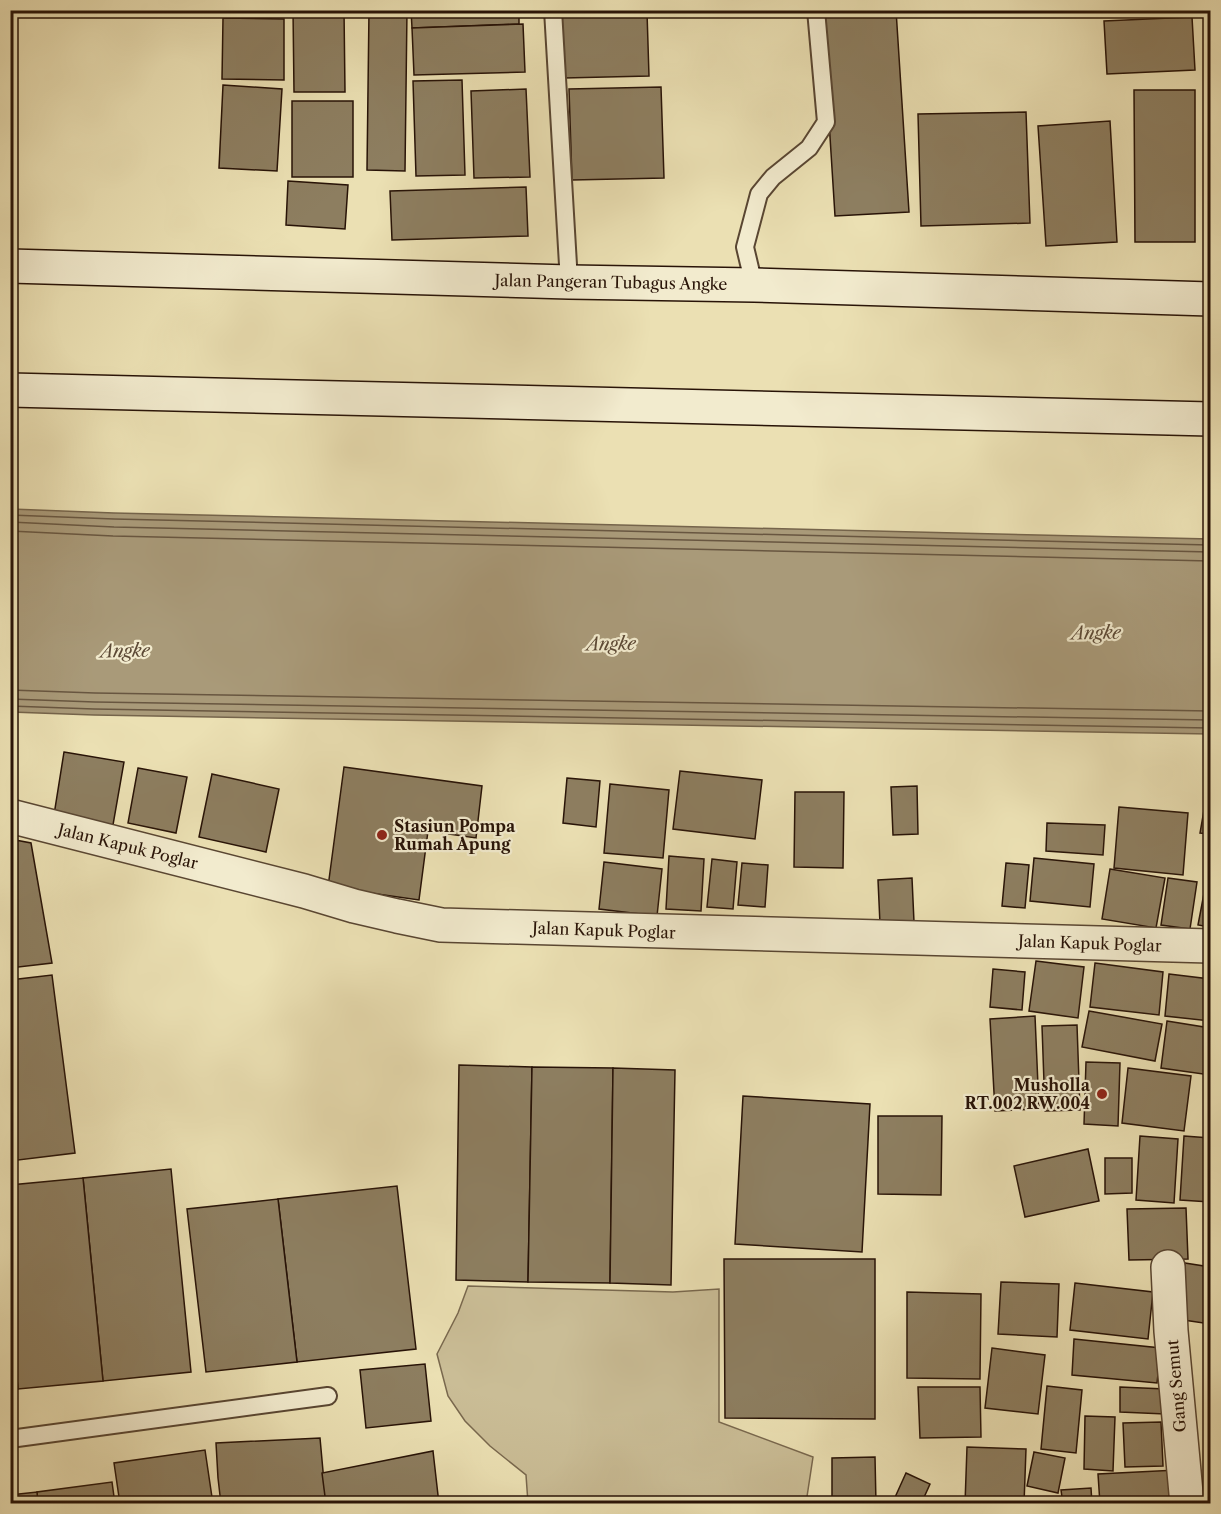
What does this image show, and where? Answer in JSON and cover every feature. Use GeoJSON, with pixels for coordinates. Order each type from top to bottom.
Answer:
{"type":"FeatureCollection","features":[{"type":"Feature","properties":{"kind":"main road","name":"Jalan Pangeran Tubagus Angke"},"geometry":{"type":"LineString","coordinates":[[10,266],[1210,299]]}},
{"type":"Feature","properties":{"kind":"main road"},"geometry":{"type":"LineString","coordinates":[[10,390],[1210,419]]}},
{"type":"Feature","properties":{"kind":"main road","name":"Jalan Kapuk Poglar"},"geometry":{"type":"LineString","coordinates":[[10,816],[304,891],[354,906],[441,925],[1210,946]]}},
{"type":"Feature","properties":{"kind":"main road","name":"Gang Semut"},"geometry":{"type":"LineString","coordinates":[[1168,1267],[1171,1331],[1187,1503]]}},
{"type":"Feature","properties":{"kind":"lane"},"geometry":{"type":"LineString","coordinates":[[553,10],[569,282]]}},
{"type":"Feature","properties":{"kind":"lane"},"geometry":{"type":"LineString","coordinates":[[754,285],[745,248],[759,194],[773,177],[809,148],[826,122],[816,10]]}},
{"type":"Feature","properties":{"kind":"lane"},"geometry":{"type":"LineString","coordinates":[[10,1439],[328,1396]]}},
{"type":"Feature","properties":{"kind":"shaded area"},"geometry":{"type":"Polygon","coordinates":[[[468,1286],[673,1292],[719,1289],[719,1422],[813,1457],[806,1503],[528,1503],[526,1475],[490,1446],[465,1421],[448,1396],[437,1354],[458,1313],[468,1286]]]}},
{"type":"Feature","properties":{"kind":"water","name":"Angke"},"geometry":{"type":"Polygon","coordinates":[[[11,509],[1210,539],[1210,734],[11,712],[11,509]]]}},
{"type":"Feature","properties":{"kind":"building"},"geometry":{"type":"Polygon","coordinates":[[[293,10],[344,10],[345,92],[294,92],[293,10]]]}},
{"type":"Feature","properties":{"kind":"building"},"geometry":{"type":"Polygon","coordinates":[[[369,10],[407,10],[405,171],[367,170],[369,10]]]}},
{"type":"Feature","properties":{"kind":"building"},"geometry":{"type":"Polygon","coordinates":[[[411,10],[519,10],[519,24],[412,28],[411,10]]]}},
{"type":"Feature","properties":{"kind":"building"},"geometry":{"type":"Polygon","coordinates":[[[822,10],[896,10],[909,212],[835,216],[822,10]]]}},
{"type":"Feature","properties":{"kind":"building"},"geometry":{"type":"Polygon","coordinates":[[[647,12],[649,76],[564,78],[562,14],[647,12]]]}},
{"type":"Feature","properties":{"kind":"building"},"geometry":{"type":"Polygon","coordinates":[[[1192,17],[1195,70],[1107,74],[1104,21],[1192,17]]]}},
{"type":"Feature","properties":{"kind":"building"},"geometry":{"type":"Polygon","coordinates":[[[223,18],[284,19],[284,80],[222,79],[223,18]]]}},
{"type":"Feature","properties":{"kind":"building"},"geometry":{"type":"Polygon","coordinates":[[[523,24],[525,72],[414,75],[412,28],[523,24]]]}},
{"type":"Feature","properties":{"kind":"building"},"geometry":{"type":"Polygon","coordinates":[[[462,80],[465,175],[416,176],[413,81],[462,80]]]}},
{"type":"Feature","properties":{"kind":"building"},"geometry":{"type":"Polygon","coordinates":[[[223,85],[282,89],[277,171],[219,168],[223,85]]]}},
{"type":"Feature","properties":{"kind":"building"},"geometry":{"type":"Polygon","coordinates":[[[661,87],[664,178],[572,180],[569,89],[661,87]]]}},
{"type":"Feature","properties":{"kind":"building"},"geometry":{"type":"Polygon","coordinates":[[[526,89],[530,177],[474,178],[471,91],[526,89]]]}},
{"type":"Feature","properties":{"kind":"building"},"geometry":{"type":"Polygon","coordinates":[[[1134,90],[1195,90],[1195,242],[1135,242],[1134,90]]]}},
{"type":"Feature","properties":{"kind":"building"},"geometry":{"type":"Polygon","coordinates":[[[292,101],[353,101],[353,177],[292,177],[292,101]]]}},
{"type":"Feature","properties":{"kind":"building"},"geometry":{"type":"Polygon","coordinates":[[[1026,112],[1030,223],[921,226],[918,114],[1026,112]]]}},
{"type":"Feature","properties":{"kind":"building"},"geometry":{"type":"Polygon","coordinates":[[[1110,121],[1117,242],[1046,246],[1038,126],[1110,121]]]}},
{"type":"Feature","properties":{"kind":"building"},"geometry":{"type":"Polygon","coordinates":[[[288,181],[348,185],[345,229],[286,225],[288,181]]]}},
{"type":"Feature","properties":{"kind":"building"},"geometry":{"type":"Polygon","coordinates":[[[526,187],[528,236],[392,240],[390,191],[526,187]]]}},
{"type":"Feature","properties":{"kind":"building"},"geometry":{"type":"Polygon","coordinates":[[[64,752],[124,762],[113,825],[54,815],[64,752]]]}},
{"type":"Feature","properties":{"kind":"building","name":"Stasiun Pompa Rumah Apung"},"geometry":{"type":"Polygon","coordinates":[[[344,767],[482,786],[476,838],[428,831],[419,900],[328,887],[344,767]]]}},
{"type":"Feature","properties":{"kind":"building"},"geometry":{"type":"Polygon","coordinates":[[[138,768],[187,777],[176,833],[128,823],[138,768]]]}},
{"type":"Feature","properties":{"kind":"building"},"geometry":{"type":"Polygon","coordinates":[[[680,771],[762,780],[755,839],[673,829],[680,771]]]}},
{"type":"Feature","properties":{"kind":"building"},"geometry":{"type":"Polygon","coordinates":[[[212,774],[279,789],[266,852],[199,837],[212,774]]]}},
{"type":"Feature","properties":{"kind":"building"},"geometry":{"type":"Polygon","coordinates":[[[567,778],[600,781],[596,827],[563,823],[567,778]]]}},
{"type":"Feature","properties":{"kind":"building"},"geometry":{"type":"Polygon","coordinates":[[[610,784],[669,790],[663,858],[604,853],[610,784]]]}},
{"type":"Feature","properties":{"kind":"building"},"geometry":{"type":"Polygon","coordinates":[[[917,786],[918,834],[893,835],[891,787],[917,786]]]}},
{"type":"Feature","properties":{"kind":"building"},"geometry":{"type":"Polygon","coordinates":[[[1208,787],[1210,788],[1210,834],[1200,833],[1208,787]]]}},
{"type":"Feature","properties":{"kind":"building"},"geometry":{"type":"Polygon","coordinates":[[[795,792],[844,792],[843,868],[794,867],[795,792]]]}},
{"type":"Feature","properties":{"kind":"building"},"geometry":{"type":"Polygon","coordinates":[[[1119,807],[1188,813],[1183,875],[1114,868],[1119,807]]]}},
{"type":"Feature","properties":{"kind":"building"},"geometry":{"type":"Polygon","coordinates":[[[1047,823],[1105,825],[1103,855],[1046,851],[1047,823]]]}},
{"type":"Feature","properties":{"kind":"building"},"geometry":{"type":"Polygon","coordinates":[[[10,839],[31,843],[52,963],[10,968],[10,839]]]}},
{"type":"Feature","properties":{"kind":"building"},"geometry":{"type":"Polygon","coordinates":[[[669,856],[704,859],[701,911],[666,909],[669,856]]]}},
{"type":"Feature","properties":{"kind":"building"},"geometry":{"type":"Polygon","coordinates":[[[1034,858],[1094,864],[1090,907],[1030,901],[1034,858]]]}},
{"type":"Feature","properties":{"kind":"building"},"geometry":{"type":"Polygon","coordinates":[[[712,859],[737,862],[733,909],[707,907],[712,859]]]}},
{"type":"Feature","properties":{"kind":"building"},"geometry":{"type":"Polygon","coordinates":[[[604,862],[662,869],[657,916],[599,909],[604,862]]]}},
{"type":"Feature","properties":{"kind":"building"},"geometry":{"type":"Polygon","coordinates":[[[1210,862],[1210,927],[1198,925],[1210,862]]]}},
{"type":"Feature","properties":{"kind":"building"},"geometry":{"type":"Polygon","coordinates":[[[742,863],[768,865],[765,907],[738,905],[742,863]]]}},
{"type":"Feature","properties":{"kind":"building"},"geometry":{"type":"Polygon","coordinates":[[[1006,863],[1029,865],[1025,908],[1002,906],[1006,863]]]}},
{"type":"Feature","properties":{"kind":"building"},"geometry":{"type":"Polygon","coordinates":[[[1110,869],[1165,878],[1156,928],[1102,919],[1110,869]]]}},
{"type":"Feature","properties":{"kind":"building"},"geometry":{"type":"Polygon","coordinates":[[[912,878],[914,922],[880,924],[878,880],[912,878]]]}},
{"type":"Feature","properties":{"kind":"building"},"geometry":{"type":"Polygon","coordinates":[[[1168,878],[1197,882],[1190,929],[1161,925],[1168,878]]]}},
{"type":"Feature","properties":{"kind":"building"},"geometry":{"type":"Polygon","coordinates":[[[1036,961],[1084,967],[1078,1018],[1029,1011],[1036,961]]]}},
{"type":"Feature","properties":{"kind":"building"},"geometry":{"type":"Polygon","coordinates":[[[1095,963],[1163,972],[1159,1015],[1090,1007],[1095,963]]]}},
{"type":"Feature","properties":{"kind":"building"},"geometry":{"type":"Polygon","coordinates":[[[993,969],[1025,972],[1022,1010],[990,1007],[993,969]]]}},
{"type":"Feature","properties":{"kind":"building"},"geometry":{"type":"Polygon","coordinates":[[[1169,974],[1210,979],[1210,1021],[1165,1016],[1169,974]]]}},
{"type":"Feature","properties":{"kind":"building"},"geometry":{"type":"Polygon","coordinates":[[[52,975],[75,1153],[10,1161],[10,980],[52,975]]]}},
{"type":"Feature","properties":{"kind":"building"},"geometry":{"type":"Polygon","coordinates":[[[1089,1011],[1162,1024],[1155,1061],[1082,1047],[1089,1011]]]}},
{"type":"Feature","properties":{"kind":"building"},"geometry":{"type":"Polygon","coordinates":[[[1035,1016],[1039,1109],[995,1111],[990,1019],[1035,1016]]]}},
{"type":"Feature","properties":{"kind":"building"},"geometry":{"type":"Polygon","coordinates":[[[1167,1021],[1210,1028],[1210,1075],[1161,1068],[1167,1021]]]}},
{"type":"Feature","properties":{"kind":"building"},"geometry":{"type":"Polygon","coordinates":[[[1077,1025],[1080,1110],[1045,1111],[1042,1026],[1077,1025]]]}},
{"type":"Feature","properties":{"kind":"building","name":"Musholla RT.002 RW.004"},"geometry":{"type":"Polygon","coordinates":[[[1086,1062],[1120,1063],[1118,1126],[1084,1124],[1086,1062]]]}},
{"type":"Feature","properties":{"kind":"building"},"geometry":{"type":"Polygon","coordinates":[[[459,1065],[532,1067],[528,1282],[456,1280],[459,1065]]]}},
{"type":"Feature","properties":{"kind":"building"},"geometry":{"type":"Polygon","coordinates":[[[532,1067],[613,1068],[610,1283],[528,1282],[532,1067]]]}},
{"type":"Feature","properties":{"kind":"building"},"geometry":{"type":"Polygon","coordinates":[[[613,1068],[675,1070],[671,1285],[610,1283],[613,1068]]]}},
{"type":"Feature","properties":{"kind":"building"},"geometry":{"type":"Polygon","coordinates":[[[1128,1068],[1191,1076],[1184,1131],[1122,1123],[1128,1068]]]}},
{"type":"Feature","properties":{"kind":"building"},"geometry":{"type":"Polygon","coordinates":[[[743,1096],[870,1104],[862,1252],[735,1244],[743,1096]]]}},
{"type":"Feature","properties":{"kind":"building"},"geometry":{"type":"Polygon","coordinates":[[[878,1116],[942,1116],[941,1195],[878,1194],[878,1116]]]}},
{"type":"Feature","properties":{"kind":"building"},"geometry":{"type":"Polygon","coordinates":[[[1140,1136],[1178,1139],[1174,1203],[1136,1200],[1140,1136]]]}},
{"type":"Feature","properties":{"kind":"building"},"geometry":{"type":"Polygon","coordinates":[[[1184,1136],[1210,1138],[1210,1202],[1180,1200],[1184,1136]]]}},
{"type":"Feature","properties":{"kind":"building"},"geometry":{"type":"Polygon","coordinates":[[[1088,1149],[1099,1201],[1025,1217],[1014,1166],[1088,1149]]]}},
{"type":"Feature","properties":{"kind":"building"},"geometry":{"type":"Polygon","coordinates":[[[1105,1158],[1132,1158],[1132,1193],[1105,1194],[1105,1158]]]}},
{"type":"Feature","properties":{"kind":"building"},"geometry":{"type":"Polygon","coordinates":[[[171,1169],[191,1372],[103,1381],[83,1178],[171,1169]]]}},
{"type":"Feature","properties":{"kind":"building"},"geometry":{"type":"Polygon","coordinates":[[[83,1178],[103,1381],[18,1389],[10,1310],[10,1185],[83,1178]]]}},
{"type":"Feature","properties":{"kind":"building"},"geometry":{"type":"Polygon","coordinates":[[[397,1186],[416,1349],[297,1362],[278,1199],[397,1186]]]}},
{"type":"Feature","properties":{"kind":"building"},"geometry":{"type":"Polygon","coordinates":[[[278,1199],[297,1362],[206,1372],[187,1209],[278,1199]]]}},
{"type":"Feature","properties":{"kind":"building"},"geometry":{"type":"Polygon","coordinates":[[[1186,1208],[1188,1259],[1129,1260],[1127,1209],[1186,1208]]]}},
{"type":"Feature","properties":{"kind":"building"},"geometry":{"type":"Polygon","coordinates":[[[724,1259],[875,1259],[875,1419],[725,1418],[724,1259]]]}},
{"type":"Feature","properties":{"kind":"building"},"geometry":{"type":"Polygon","coordinates":[[[1185,1263],[1210,1267],[1210,1324],[1177,1319],[1185,1263]]]}},
{"type":"Feature","properties":{"kind":"building"},"geometry":{"type":"Polygon","coordinates":[[[1001,1282],[1059,1284],[1057,1337],[998,1334],[1001,1282]]]}},
{"type":"Feature","properties":{"kind":"building"},"geometry":{"type":"Polygon","coordinates":[[[1075,1283],[1153,1292],[1148,1339],[1070,1330],[1075,1283]]]}},
{"type":"Feature","properties":{"kind":"building"},"geometry":{"type":"Polygon","coordinates":[[[907,1292],[981,1294],[980,1379],[907,1378],[907,1292]]]}},
{"type":"Feature","properties":{"kind":"building"},"geometry":{"type":"Polygon","coordinates":[[[10,1310],[18,1389],[10,1389],[10,1310]]]}},
{"type":"Feature","properties":{"kind":"building"},"geometry":{"type":"Polygon","coordinates":[[[1074,1339],[1161,1348],[1157,1383],[1072,1375],[1074,1339]]]}},
{"type":"Feature","properties":{"kind":"building"},"geometry":{"type":"Polygon","coordinates":[[[992,1348],[1045,1355],[1038,1414],[985,1408],[992,1348]]]}},
{"type":"Feature","properties":{"kind":"building"},"geometry":{"type":"Polygon","coordinates":[[[1210,1358],[1210,1378],[1204,1360],[1210,1358]]]}},
{"type":"Feature","properties":{"kind":"building"},"geometry":{"type":"Polygon","coordinates":[[[425,1364],[431,1421],[366,1428],[360,1370],[425,1364]]]}},
{"type":"Feature","properties":{"kind":"building"},"geometry":{"type":"Polygon","coordinates":[[[1047,1386],[1082,1390],[1076,1453],[1041,1449],[1047,1386]]]}},
{"type":"Feature","properties":{"kind":"building"},"geometry":{"type":"Polygon","coordinates":[[[918,1387],[980,1387],[981,1437],[920,1438],[918,1387]]]}},
{"type":"Feature","properties":{"kind":"building"},"geometry":{"type":"Polygon","coordinates":[[[1120,1387],[1165,1389],[1165,1414],[1120,1412],[1120,1387]]]}},
{"type":"Feature","properties":{"kind":"building"},"geometry":{"type":"Polygon","coordinates":[[[1085,1416],[1115,1417],[1113,1471],[1084,1469],[1085,1416]]]}},
{"type":"Feature","properties":{"kind":"building"},"geometry":{"type":"Polygon","coordinates":[[[1161,1422],[1163,1466],[1125,1467],[1123,1423],[1161,1422]]]}},
{"type":"Feature","properties":{"kind":"building"},"geometry":{"type":"Polygon","coordinates":[[[320,1438],[326,1504],[221,1504],[216,1443],[320,1438]]]}},
{"type":"Feature","properties":{"kind":"building"},"geometry":{"type":"Polygon","coordinates":[[[967,1447],[1026,1449],[1024,1504],[965,1504],[967,1447]]]}},
{"type":"Feature","properties":{"kind":"building"},"geometry":{"type":"Polygon","coordinates":[[[205,1450],[213,1504],[120,1504],[114,1463],[205,1450]]]}},
{"type":"Feature","properties":{"kind":"building"},"geometry":{"type":"Polygon","coordinates":[[[433,1451],[439,1504],[326,1504],[322,1473],[433,1451]]]}},
{"type":"Feature","properties":{"kind":"building"},"geometry":{"type":"Polygon","coordinates":[[[1034,1452],[1065,1458],[1058,1493],[1027,1486],[1034,1452]]]}},
{"type":"Feature","properties":{"kind":"building"},"geometry":{"type":"Polygon","coordinates":[[[875,1457],[876,1504],[832,1504],[832,1458],[875,1457]]]}},
{"type":"Feature","properties":{"kind":"building"},"geometry":{"type":"Polygon","coordinates":[[[1177,1470],[1179,1504],[1100,1504],[1098,1474],[1177,1470]]]}},
{"type":"Feature","properties":{"kind":"building"},"geometry":{"type":"Polygon","coordinates":[[[906,1473],[930,1484],[921,1504],[892,1504],[906,1473]]]}},
{"type":"Feature","properties":{"kind":"building"},"geometry":{"type":"Polygon","coordinates":[[[112,1482],[115,1504],[38,1504],[37,1492],[112,1482]]]}},
{"type":"Feature","properties":{"kind":"building"},"geometry":{"type":"Polygon","coordinates":[[[1091,1488],[1092,1504],[1063,1504],[1061,1490],[1091,1488]]]}},
{"type":"Feature","properties":{"kind":"building"},"geometry":{"type":"Polygon","coordinates":[[[37,1492],[38,1504],[10,1504],[10,1495],[37,1492]]]}},
{"type":"Feature","properties":{"kind":"building"},"geometry":{"type":"Polygon","coordinates":[[[1030,1497],[1056,1497],[1055,1504],[1030,1504],[1030,1497]]]}},
{"type":"Feature","properties":{"kind":"building"},"geometry":{"type":"Polygon","coordinates":[[[935,1499],[958,1503],[958,1504],[934,1504],[935,1499]]]}},
{"type":"Feature","properties":{"kind":"place","name":"Stasiun Pompa Rumah Apung"},"geometry":{"type":"Point","coordinates":[382,835]}},
{"type":"Feature","properties":{"kind":"place","name":"Musholla RT.002 RW.004"},"geometry":{"type":"Point","coordinates":[1102,1094]}}]}
